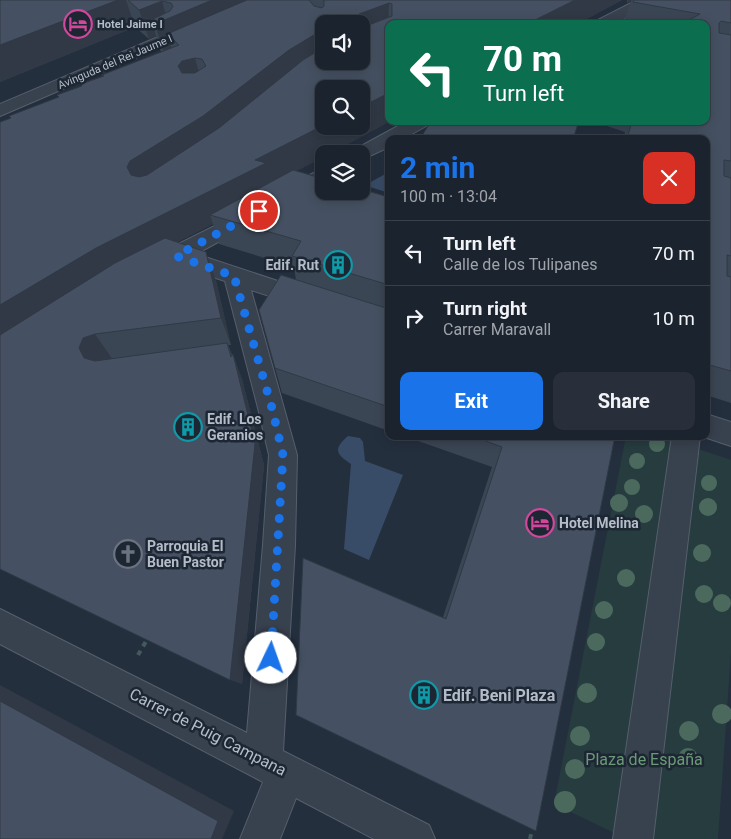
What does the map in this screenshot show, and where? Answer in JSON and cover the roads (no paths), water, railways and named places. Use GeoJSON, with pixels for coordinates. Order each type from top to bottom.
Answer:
{"type":"FeatureCollection","features":[{"type":"Feature","properties":{"kind":"street","name":"Avinguda del Rei Jaume I"},"geometry":{"type":"LineString","coordinates":[[0,111],[258,0]]}},
{"type":"Feature","properties":{"kind":"street"},"geometry":{"type":"LineString","coordinates":[[610,20],[648,0]]}},
{"type":"Feature","properties":{"kind":"street"},"geometry":{"type":"LineString","coordinates":[[656,0],[663,0]]}},
{"type":"Feature","properties":{"kind":"street"},"geometry":{"type":"LineString","coordinates":[[396,135],[414,125]]}},
{"type":"Feature","properties":{"kind":"street"},"geometry":{"type":"LineString","coordinates":[[418,125],[436,133]]}},
{"type":"Feature","properties":{"kind":"street"},"geometry":{"type":"LineString","coordinates":[[370,149],[385,141]]}},
{"type":"Feature","properties":{"kind":"street"},"geometry":{"type":"LineString","coordinates":[[138,274],[315,184]]}},
{"type":"Feature","properties":{"kind":"street"},"geometry":{"type":"LineString","coordinates":[[176,256],[332,307]]}},
{"type":"Feature","properties":{"kind":"street"},"geometry":{"type":"LineString","coordinates":[[234,276],[247,355],[272,408],[283,455],[279,545],[275,767],[260,839]]}},
{"type":"Feature","properties":{"kind":"street"},"geometry":{"type":"LineString","coordinates":[[710,427],[731,434]]}},
{"type":"Feature","properties":{"kind":"street"},"geometry":{"type":"LineString","coordinates":[[633,839],[685,440]]}},
{"type":"Feature","properties":{"kind":"street","name":"Carrer de Puig Campana"},"geometry":{"type":"LineString","coordinates":[[0,626],[415,839]]}},
{"type":"Feature","properties":{"kind":"water"},"geometry":{"type":"Polygon","coordinates":[[[385,174],[385,192],[370,187],[370,182],[385,174]]]}},
{"type":"Feature","properties":{"kind":"water"},"geometry":{"type":"Polygon","coordinates":[[[348,436],[360,438],[363,442],[365,461],[403,475],[369,560],[344,549],[351,464],[342,457],[338,452],[338,448],[348,436]]]}},
{"type":"Feature","properties":{"kind":"place","name":"Hotel Jaime I"},"geometry":{"type":"Point","coordinates":[78,24]}},
{"type":"Feature","properties":{"kind":"place","name":"Edif. Rut"},"geometry":{"type":"Point","coordinates":[338,265]}},
{"type":"Feature","properties":{"kind":"place","name":"Edif. Los Geranios"},"geometry":{"type":"Point","coordinates":[188,427]}},
{"type":"Feature","properties":{"kind":"place","name":"Hotel Melina"},"geometry":{"type":"Point","coordinates":[540,523]}},
{"type":"Feature","properties":{"kind":"place","name":"Parroquia El Buen Pastor"},"geometry":{"type":"Point","coordinates":[128,554]}},
{"type":"Feature","properties":{"kind":"place","name":"Edif. Beni Plaza"},"geometry":{"type":"Point","coordinates":[424,695]}},
{"type":"Feature","properties":{"kind":"park label","name":"Plaza de España"},"geometry":{"type":"Point","coordinates":[644,759]}}]}
